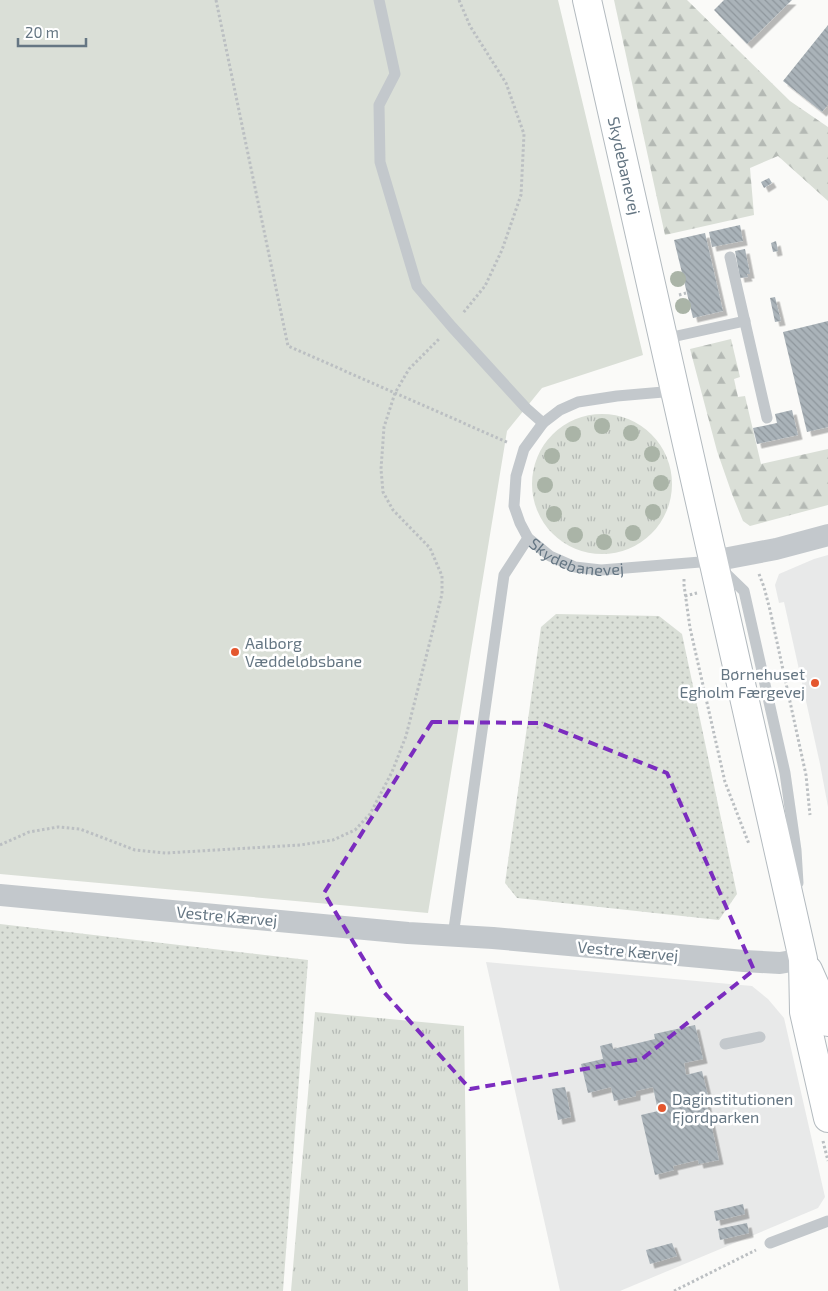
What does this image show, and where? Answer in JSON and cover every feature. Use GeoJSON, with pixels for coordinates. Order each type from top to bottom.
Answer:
{"type":"FeatureCollection","features":[{"type":"Feature","properties":{"kind":"street","name":"Skydebanevej"},"geometry":{"type":"LineString","coordinates":[[587,0],[803,959],[825,1008],[828,1022]]}},
{"type":"Feature","properties":{"kind":"street"},"geometry":{"type":"LineString","coordinates":[[713,560],[776,549],[828,535]]}},
{"type":"Feature","properties":{"kind":"street","name":"Vestre Kærvej"},"geometry":{"type":"LineString","coordinates":[[0,895],[408,934],[493,938],[750,962],[780,963],[803,959]]}},
{"type":"Feature","properties":{"kind":"street","name":"Skydebanevej"},"geometry":{"type":"LineString","coordinates":[[803,959],[804,1012],[825,1126]]}},
{"type":"Feature","properties":{"kind":"lane"},"geometry":{"type":"LineString","coordinates":[[379,0],[395,74],[380,104],[380,162],[417,286],[526,408],[543,423]]}},
{"type":"Feature","properties":{"kind":"lane"},"geometry":{"type":"LineString","coordinates":[[730,257],[767,418]]}},
{"type":"Feature","properties":{"kind":"lane"},"geometry":{"type":"LineString","coordinates":[[663,340],[745,321]]}},
{"type":"Feature","properties":{"kind":"lane","name":"Skydebanevej"},"geometry":{"type":"LineString","coordinates":[[675,391],[617,396],[578,402],[560,410],[543,423],[524,449],[516,476],[514,506],[528,538],[550,556],[575,567],[601,570],[713,560]]}},
{"type":"Feature","properties":{"kind":"lane"},"geometry":{"type":"LineString","coordinates":[[453,936],[504,575],[528,538]]}},
{"type":"Feature","properties":{"kind":"lane"},"geometry":{"type":"LineString","coordinates":[[725,1044],[760,1037]]}},
{"type":"Feature","properties":{"kind":"lane"},"geometry":{"type":"LineString","coordinates":[[770,1243],[828,1221]]}},
{"type":"Feature","properties":{"kind":"path"},"geometry":{"type":"LineString","coordinates":[[216,0],[288,346],[524,449]]}},
{"type":"Feature","properties":{"kind":"path"},"geometry":{"type":"LineString","coordinates":[[0,845],[29,832],[58,827],[80,829],[135,850],[166,853],[300,845],[333,840],[355,830],[370,814],[392,772],[406,736],[442,594],[442,576],[430,548],[392,510],[383,492],[381,469],[384,427],[395,392],[409,369],[452,327],[485,286],[502,250],[521,195],[524,134],[506,83],[470,26],[460,0]]}},
{"type":"Feature","properties":{"kind":"path"},"geometry":{"type":"LineString","coordinates":[[684,585],[690,628],[725,782],[752,849]]}},
{"type":"Feature","properties":{"kind":"path"},"geometry":{"type":"LineString","coordinates":[[825,1126],[828,1161]]}},
{"type":"Feature","properties":{"kind":"path"},"geometry":{"type":"LineString","coordinates":[[674,1291],[770,1243]]}},
{"type":"Feature","properties":{"kind":"highlighted area"},"geometry":{"type":"Polygon","coordinates":[[[432,722],[541,723],[667,773],[754,970],[642,1059],[470,1089],[382,990],[324,893],[432,722]]]}},
{"type":"Feature","properties":{"kind":"shaded area","name":"Børnehuset Egholm Færgevej"},"geometry":{"type":"Polygon","coordinates":[[[828,555],[828,807],[784,602],[779,603],[775,585],[779,574],[828,555]]]}},
{"type":"Feature","properties":{"kind":"shaded area","name":"Daginstitutionen Fjordparken"},"geometry":{"type":"Polygon","coordinates":[[[486,962],[752,986],[768,999],[784,1018],[825,1197],[818,1208],[620,1291],[560,1291],[486,962]]]}},
{"type":"Feature","properties":{"kind":"green space","name":"Aalborg Væddeløbsbane"},"geometry":{"type":"Polygon","coordinates":[[[0,0],[558,0],[643,355],[542,388],[507,431],[428,913],[0,874],[0,0]]]}},
{"type":"Feature","properties":{"kind":"green space"},"geometry":{"type":"Polygon","coordinates":[[[614,0],[687,0],[790,101],[828,127],[828,201],[778,156],[750,168],[754,215],[665,235],[614,0]]]}},
{"type":"Feature","properties":{"kind":"green space"},"geometry":{"type":"Polygon","coordinates":[[[731,339],[740,377],[734,379],[738,397],[745,396],[761,464],[828,449],[828,505],[750,526],[743,521],[717,451],[690,349],[731,339]]]}},
{"type":"Feature","properties":{"kind":"green space"},"geometry":{"type":"Polygon","coordinates":[[[602,414],[616,415],[629,419],[651,435],[667,457],[671,470],[671,498],[667,511],[651,533],[629,549],[616,553],[602,554],[588,553],[575,549],[553,533],[537,511],[533,498],[532,484],[533,470],[537,457],[553,435],[575,419],[588,415],[602,414]]]}},
{"type":"Feature","properties":{"kind":"green space"},"geometry":{"type":"Polygon","coordinates":[[[556,614],[659,616],[682,634],[737,894],[719,920],[517,898],[505,883],[541,627],[556,614]]]}},
{"type":"Feature","properties":{"kind":"green space"},"geometry":{"type":"Polygon","coordinates":[[[0,924],[308,960],[283,1291],[0,1291],[0,924]]]}},
{"type":"Feature","properties":{"kind":"green space"},"geometry":{"type":"Polygon","coordinates":[[[315,1012],[464,1026],[468,1291],[291,1291],[315,1012]]]}},
{"type":"Feature","properties":{"kind":"building"},"geometry":{"type":"Polygon","coordinates":[[[724,0],[792,0],[747,44],[714,10],[724,0]]]}},
{"type":"Feature","properties":{"kind":"building"},"geometry":{"type":"Polygon","coordinates":[[[828,25],[828,105],[822,112],[783,81],[828,25]]]}},
{"type":"Feature","properties":{"kind":"building"},"geometry":{"type":"Polygon","coordinates":[[[769,178],[772,183],[764,188],[761,182],[769,178]]]}},
{"type":"Feature","properties":{"kind":"building"},"geometry":{"type":"Polygon","coordinates":[[[740,225],[743,241],[712,247],[709,232],[740,225]]]}},
{"type":"Feature","properties":{"kind":"building"},"geometry":{"type":"Polygon","coordinates":[[[705,233],[723,311],[693,318],[674,240],[705,233]]]}},
{"type":"Feature","properties":{"kind":"building"},"geometry":{"type":"Polygon","coordinates":[[[776,241],[778,251],[773,252],[771,243],[776,241]]]}},
{"type":"Feature","properties":{"kind":"building"},"geometry":{"type":"Polygon","coordinates":[[[745,249],[750,274],[747,274],[748,277],[740,278],[735,251],[745,249]]]}},
{"type":"Feature","properties":{"kind":"building"},"geometry":{"type":"Polygon","coordinates":[[[775,297],[781,321],[775,322],[770,298],[775,297]]]}},
{"type":"Feature","properties":{"kind":"building"},"geometry":{"type":"Polygon","coordinates":[[[828,321],[828,427],[807,432],[783,332],[828,321]]]}},
{"type":"Feature","properties":{"kind":"building"},"geometry":{"type":"Polygon","coordinates":[[[792,410],[798,435],[757,444],[753,428],[777,423],[775,414],[792,410]]]}},
{"type":"Feature","properties":{"kind":"building"},"geometry":{"type":"Polygon","coordinates":[[[695,1025],[703,1059],[684,1063],[686,1075],[702,1071],[709,1100],[706,1101],[719,1160],[699,1164],[698,1160],[673,1166],[674,1170],[655,1175],[641,1115],[658,1111],[653,1087],[636,1091],[636,1096],[614,1101],[611,1087],[588,1093],[581,1064],[603,1059],[600,1046],[612,1043],[613,1049],[655,1039],[654,1034],[695,1025]]]}},
{"type":"Feature","properties":{"kind":"building"},"geometry":{"type":"Polygon","coordinates":[[[565,1087],[571,1117],[558,1120],[552,1089],[565,1087]]]}},
{"type":"Feature","properties":{"kind":"building"},"geometry":{"type":"Polygon","coordinates":[[[743,1204],[745,1214],[716,1221],[714,1211],[743,1204]]]}},
{"type":"Feature","properties":{"kind":"building"},"geometry":{"type":"Polygon","coordinates":[[[747,1223],[749,1233],[720,1240],[718,1229],[747,1223]]]}},
{"type":"Feature","properties":{"kind":"building"},"geometry":{"type":"Polygon","coordinates":[[[672,1243],[677,1256],[650,1264],[646,1250],[672,1243]]]}},
{"type":"Feature","properties":{"kind":"place","name":"Aalborg Væddeløbsbane"},"geometry":{"type":"Point","coordinates":[235,652]}},
{"type":"Feature","properties":{"kind":"place","name":"Børnehuset Egholm Færgevej"},"geometry":{"type":"Point","coordinates":[815,683]}},
{"type":"Feature","properties":{"kind":"place","name":"Daginstitutionen Fjordparken"},"geometry":{"type":"Point","coordinates":[662,1108]}}]}
